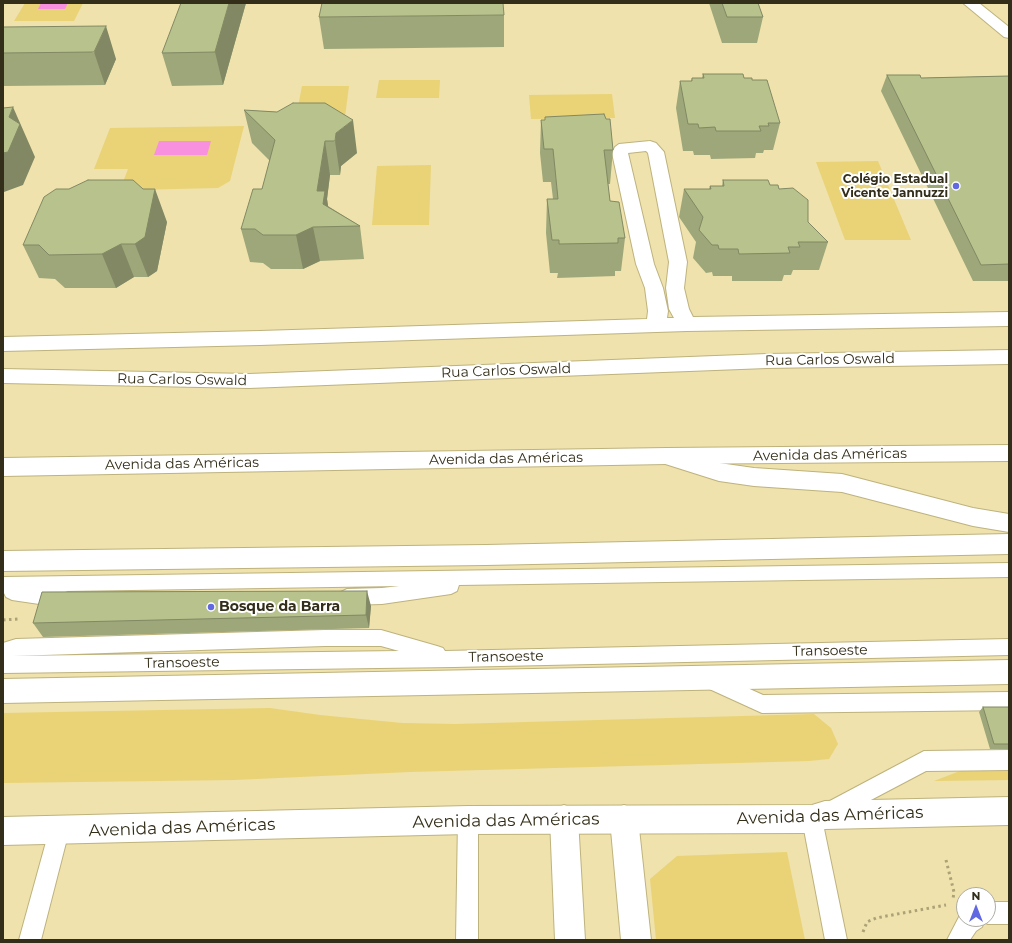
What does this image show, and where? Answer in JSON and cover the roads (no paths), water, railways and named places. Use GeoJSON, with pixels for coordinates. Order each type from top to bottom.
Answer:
{"type":"FeatureCollection","features":[{"type":"Feature","properties":{"kind":"main road"},"geometry":{"type":"LineString","coordinates":[[970,3],[1009,34]]}},
{"type":"Feature","properties":{"kind":"main road"},"geometry":{"type":"LineString","coordinates":[[656,325],[658,311],[654,288],[644,264],[620,152],[625,147],[650,146],[656,152],[678,262],[675,288],[679,309],[687,324]]}},
{"type":"Feature","properties":{"kind":"main road"},"geometry":{"type":"LineString","coordinates":[[3,344],[260,338],[687,324],[1009,319]]}},
{"type":"Feature","properties":{"kind":"main road","name":"Rua Carlos Oswald"},"geometry":{"type":"LineString","coordinates":[[3,376],[249,381],[767,361],[1009,357]]}},
{"type":"Feature","properties":{"kind":"main road","name":"Avenida das Américas"},"geometry":{"type":"LineString","coordinates":[[3,467],[667,456],[1009,453]]}},
{"type":"Feature","properties":{"kind":"main road"},"geometry":{"type":"LineString","coordinates":[[667,456],[719,472],[754,477],[842,483],[973,517],[1009,523]]}},
{"type":"Feature","properties":{"kind":"main road"},"geometry":{"type":"LineString","coordinates":[[3,561],[494,555],[1009,544]]}},
{"type":"Feature","properties":{"kind":"main road"},"geometry":{"type":"LineString","coordinates":[[3,691],[1009,672]]}},
{"type":"Feature","properties":{"kind":"main road","name":"Avenida das Américas"},"geometry":{"type":"LineString","coordinates":[[3,831],[59,831],[468,820],[818,817],[1009,811]]}},
{"type":"Feature","properties":{"kind":"main road"},"geometry":{"type":"LineString","coordinates":[[564,819],[570,940]]}},
{"type":"Feature","properties":{"kind":"main road"},"geometry":{"type":"LineString","coordinates":[[624,819],[636,940]]}},
{"type":"Feature","properties":{"kind":"lane"},"geometry":{"type":"LineString","coordinates":[[3,584],[1009,570]]}},
{"type":"Feature","properties":{"kind":"lane"},"geometry":{"type":"LineString","coordinates":[[334,597],[382,596],[424,591],[494,577]]}},
{"type":"Feature","properties":{"kind":"lane"},"geometry":{"type":"LineString","coordinates":[[3,590],[46,597],[262,597]]}},
{"type":"Feature","properties":{"kind":"lane"},"geometry":{"type":"LineString","coordinates":[[3,651],[24,647],[325,638],[381,638],[454,659]]}},
{"type":"Feature","properties":{"kind":"lane","name":"Transoeste"},"geometry":{"type":"LineString","coordinates":[[3,665],[454,659],[1009,647]]}},
{"type":"Feature","properties":{"kind":"lane"},"geometry":{"type":"LineString","coordinates":[[707,678],[762,704],[1009,701]]}},
{"type":"Feature","properties":{"kind":"lane"},"geometry":{"type":"LineString","coordinates":[[836,940],[818,817],[924,761],[1009,760]]}},
{"type":"Feature","properties":{"kind":"lane"},"geometry":{"type":"LineString","coordinates":[[467,940],[468,820]]}},
{"type":"Feature","properties":{"kind":"lane"},"geometry":{"type":"LineString","coordinates":[[30,940],[59,831]]}},
{"type":"Feature","properties":{"kind":"lane"},"geometry":{"type":"LineString","coordinates":[[996,913],[1009,913]]}},
{"type":"Feature","properties":{"kind":"lane"},"geometry":{"type":"LineString","coordinates":[[958,940],[966,927]]}},
{"type":"Feature","properties":{"kind":"place","name":"Colégio Estadual Vicente Jannuzzi"},"geometry":{"type":"Point","coordinates":[956,186]}},
{"type":"Feature","properties":{"kind":"place","name":"Bosque da Barra"},"geometry":{"type":"Point","coordinates":[211,607]}}]}
